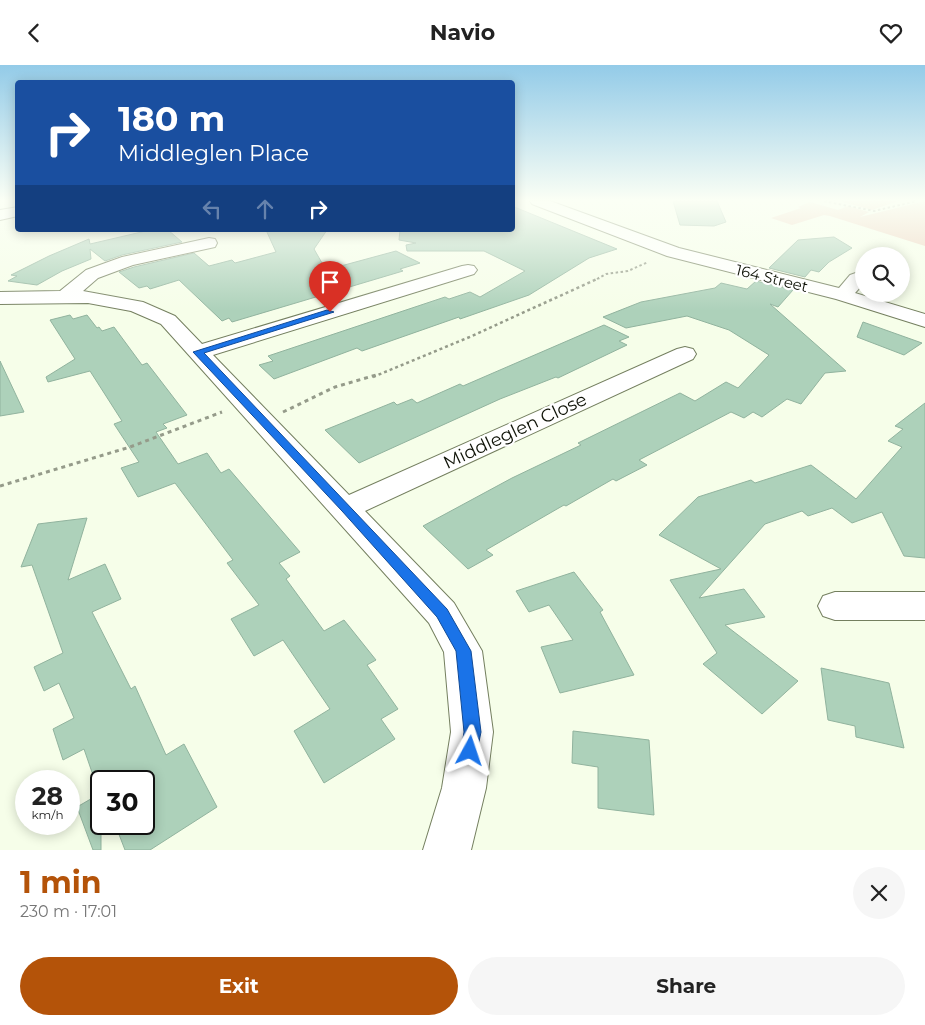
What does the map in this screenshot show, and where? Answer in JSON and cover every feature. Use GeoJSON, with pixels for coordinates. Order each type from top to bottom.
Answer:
{"type":"FeatureCollection","features":[{"type":"Feature","properties":{"kind":"street","name":"164 Street"},"geometry":{"type":"LineString","coordinates":[[635,238],[673,252],[843,295],[925,321]]}},
{"type":"Feature","properties":{"kind":"street"},"geometry":{"type":"LineString","coordinates":[[65,297],[92,274],[128,261],[208,243]]}},
{"type":"Feature","properties":{"kind":"street"},"geometry":{"type":"LineString","coordinates":[[198,352],[468,270]]}},
{"type":"Feature","properties":{"kind":"street"},"geometry":{"type":"LineString","coordinates":[[843,295],[855,282]]}},
{"type":"Feature","properties":{"kind":"street"},"geometry":{"type":"LineString","coordinates":[[0,298],[88,297],[136,306],[168,320],[346,508],[442,613],[463,651],[472,732],[464,788],[447,850]]}},
{"type":"Feature","properties":{"kind":"street","name":"Middleglen Close"},"geometry":{"type":"LineString","coordinates":[[346,508],[685,354]]}},
{"type":"Feature","properties":{"kind":"street"},"geometry":{"type":"LineString","coordinates":[[834,606],[925,606]]}},
{"type":"Feature","properties":{"kind":"path"},"geometry":{"type":"LineString","coordinates":[[278,414],[335,387],[372,377],[472,336],[606,275],[628,271],[655,259]]}},
{"type":"Feature","properties":{"kind":"path"},"geometry":{"type":"LineString","coordinates":[[0,486],[130,447],[222,412]]}},
{"type":"Feature","properties":{"kind":"shaded area"},"geometry":{"type":"Polygon","coordinates":[[[899,238],[925,238],[925,246],[899,238]]]}},
{"type":"Feature","properties":{"kind":"building"},"geometry":{"type":"Polygon","coordinates":[[[117,238],[177,238],[182,242],[122,255],[105,261],[90,249],[91,259],[62,271],[37,285],[8,281],[17,276],[11,275],[49,256],[89,239],[90,244],[117,238]]]}},
{"type":"Feature","properties":{"kind":"building"},"geometry":{"type":"Polygon","coordinates":[[[269,238],[322,238],[314,249],[326,270],[396,251],[420,263],[400,269],[403,271],[232,322],[229,318],[222,321],[179,280],[150,289],[147,286],[139,288],[119,272],[194,253],[209,266],[232,260],[235,263],[276,252],[269,238]]]}},
{"type":"Feature","properties":{"kind":"building"},"geometry":{"type":"Polygon","coordinates":[[[399,238],[589,238],[617,249],[589,258],[529,295],[362,351],[357,348],[274,379],[259,365],[273,361],[268,356],[445,297],[449,299],[470,292],[480,297],[525,271],[484,251],[407,251],[406,245],[416,243],[399,240],[399,238]]]}},
{"type":"Feature","properties":{"kind":"building"},"geometry":{"type":"Polygon","coordinates":[[[835,238],[852,248],[829,262],[819,272],[811,270],[805,277],[769,268],[798,240],[835,238]]]}},
{"type":"Feature","properties":{"kind":"building"},"geometry":{"type":"Polygon","coordinates":[[[756,281],[793,290],[778,307],[770,304],[846,371],[825,373],[801,404],[787,399],[762,417],[753,412],[744,418],[731,412],[639,460],[647,465],[616,481],[613,479],[486,550],[493,555],[468,569],[423,526],[512,478],[581,445],[578,443],[680,393],[695,401],[726,382],[738,388],[769,355],[729,330],[687,316],[626,328],[603,317],[641,302],[715,288],[721,283],[747,289],[756,281]]]}},
{"type":"Feature","properties":{"kind":"building"},"geometry":{"type":"Polygon","coordinates":[[[70,315],[73,319],[87,315],[97,328],[99,327],[102,331],[114,327],[142,365],[147,363],[187,415],[163,424],[167,428],[156,432],[178,464],[207,453],[221,473],[229,469],[300,552],[279,563],[290,576],[286,579],[324,631],[344,620],[376,660],[367,665],[398,709],[381,719],[395,739],[324,783],[294,731],[330,709],[283,640],[254,656],[231,619],[259,605],[227,563],[233,560],[175,483],[138,497],[121,468],[139,462],[114,424],[122,421],[90,371],[48,382],[46,377],[75,359],[50,320],[70,315]]]}},
{"type":"Feature","properties":{"kind":"building"},"geometry":{"type":"Polygon","coordinates":[[[863,322],[922,343],[904,355],[857,337],[863,322]]]}},
{"type":"Feature","properties":{"kind":"building"},"geometry":{"type":"Polygon","coordinates":[[[604,325],[629,337],[619,341],[627,345],[558,378],[556,377],[500,399],[359,463],[325,430],[394,402],[397,405],[412,399],[417,403],[460,384],[463,386],[604,325]]]}},
{"type":"Feature","properties":{"kind":"building"},"geometry":{"type":"Polygon","coordinates":[[[0,361],[24,412],[0,416],[0,361]]]}},
{"type":"Feature","properties":{"kind":"building"},"geometry":{"type":"Polygon","coordinates":[[[925,403],[925,558],[904,556],[882,512],[852,523],[832,508],[808,516],[802,511],[765,524],[699,598],[744,589],[765,617],[725,625],[798,681],[762,714],[703,664],[717,653],[670,580],[721,569],[659,535],[698,497],[751,480],[755,483],[811,465],[856,499],[902,447],[888,441],[903,429],[895,426],[925,403]]]}},
{"type":"Feature","properties":{"kind":"building"},"geometry":{"type":"Polygon","coordinates":[[[87,518],[68,580],[105,564],[121,599],[92,612],[131,689],[135,686],[166,755],[184,744],[217,807],[150,850],[125,850],[119,835],[155,835],[155,770],[91,770],[84,749],[63,760],[53,729],[74,718],[59,683],[44,691],[34,667],[63,653],[32,565],[21,567],[38,524],[87,518]]]}},
{"type":"Feature","properties":{"kind":"building"},"geometry":{"type":"Polygon","coordinates":[[[574,572],[603,610],[600,612],[634,675],[560,693],[541,647],[573,640],[549,605],[529,612],[516,591],[574,572]]]}},
{"type":"Feature","properties":{"kind":"building"},"geometry":{"type":"Polygon","coordinates":[[[821,668],[889,683],[904,748],[856,737],[855,726],[828,720],[821,668]]]}},
{"type":"Feature","properties":{"kind":"building"},"geometry":{"type":"Polygon","coordinates":[[[573,731],[649,740],[654,815],[598,808],[598,767],[572,763],[573,731]]]}},
{"type":"Feature","properties":{"kind":"building"},"geometry":{"type":"Polygon","coordinates":[[[90,799],[90,835],[101,835],[101,850],[93,850],[80,815],[80,805],[90,799]]]}},
{"type":"Feature","properties":{"kind":"route"},"geometry":{"type":"LineString","coordinates":[[330,312],[198,352],[346,508],[442,613],[463,651],[472,732],[470,751]]}}]}
